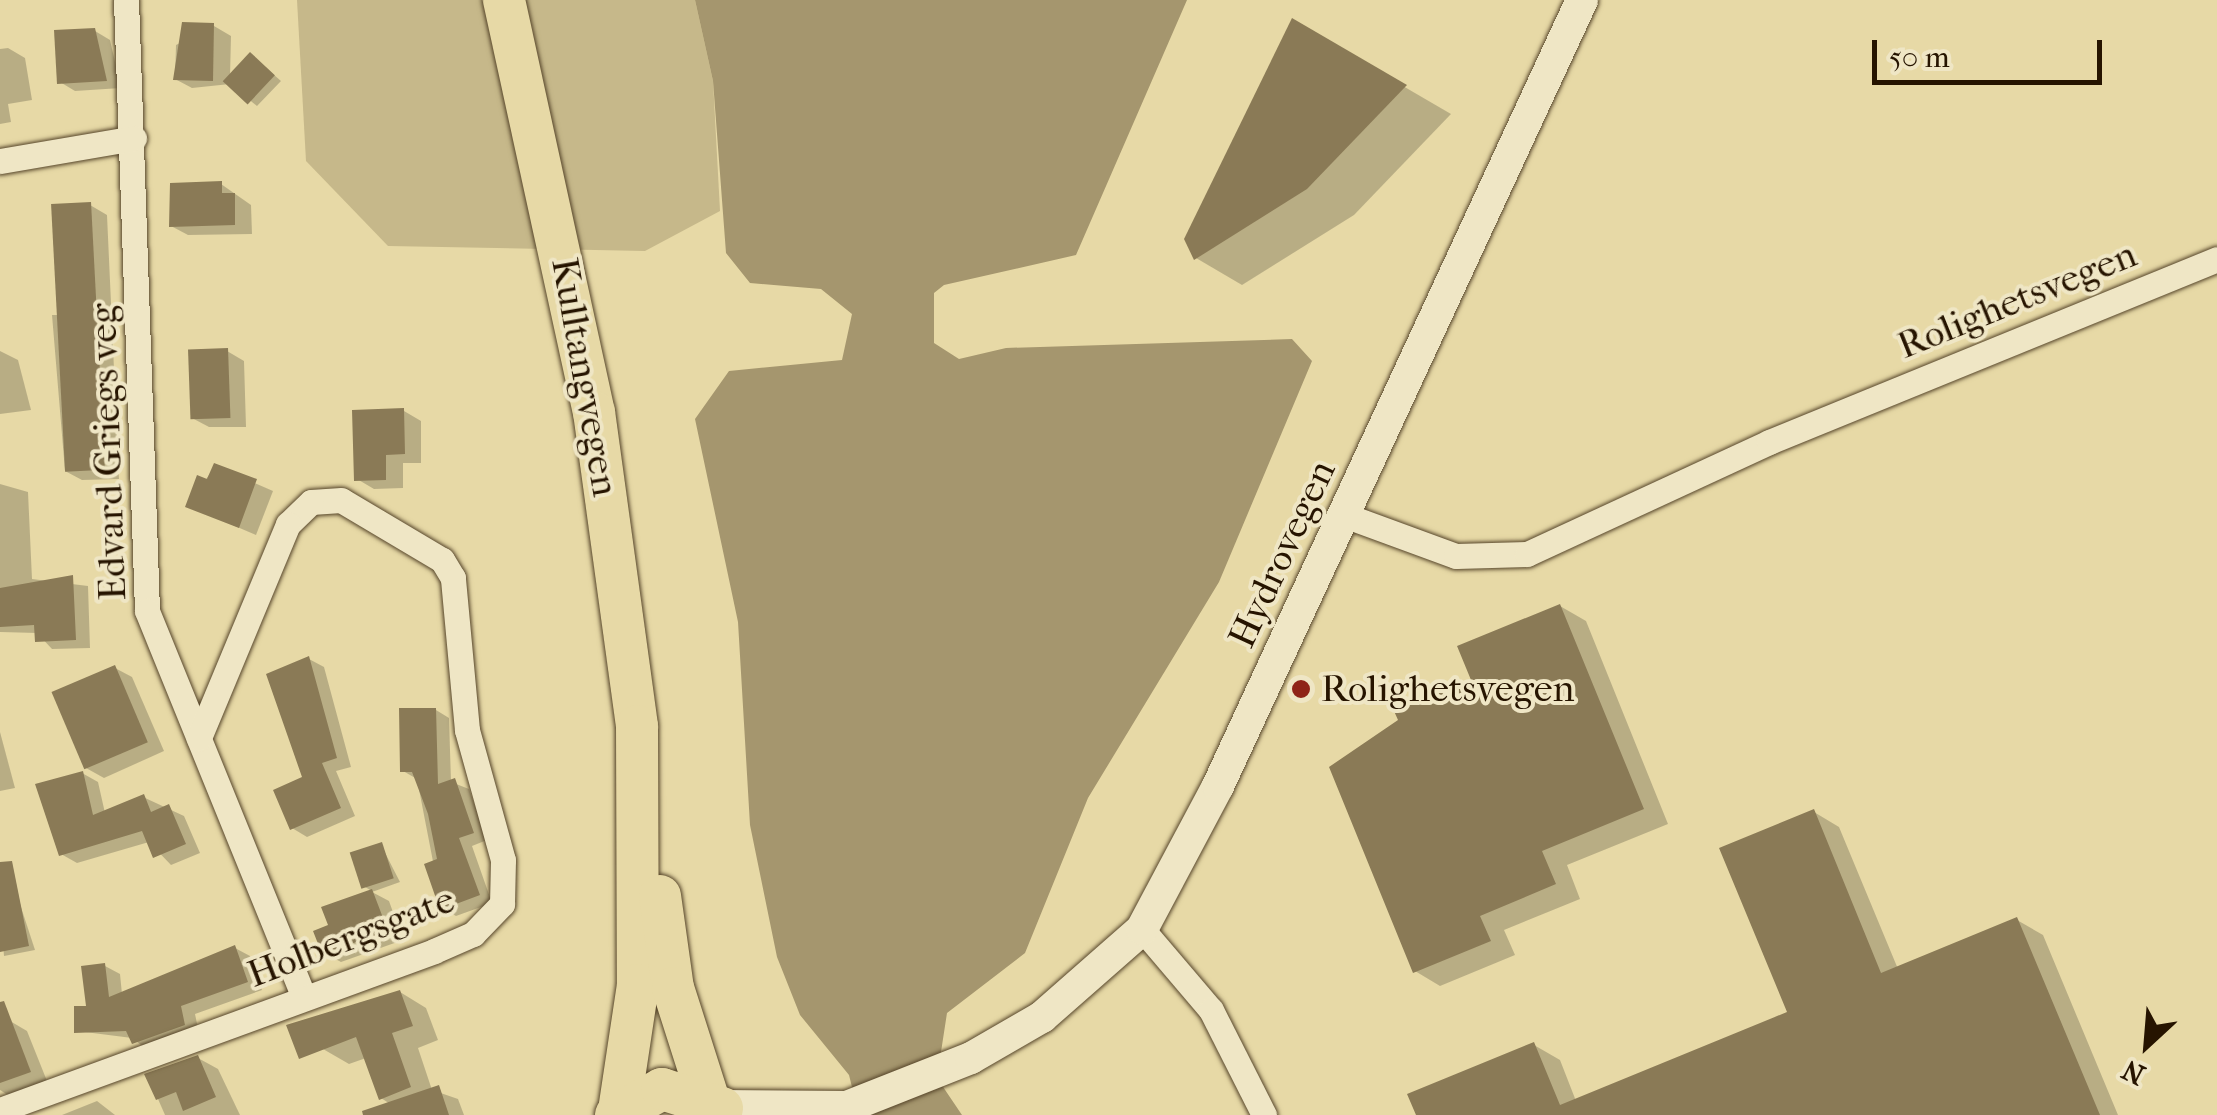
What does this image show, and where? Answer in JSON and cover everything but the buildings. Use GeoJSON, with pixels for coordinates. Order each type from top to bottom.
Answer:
{"type":"FeatureCollection","features":[{"type":"Feature","properties":{"kind":"highway","name":"Kulltangvegen"},"geometry":{"type":"LineString","coordinates":[[504,0],[594,412],[673,988],[719,1106]]}},
{"type":"Feature","properties":{"kind":"highway","name":"Kulltangvegen"},"geometry":{"type":"LineString","coordinates":[[618,1112],[638,985],[639,758]]}},
{"type":"Feature","properties":{"kind":"highway"},"geometry":{"type":"LineString","coordinates":[[618,1112],[662,1089],[719,1106]]}},
{"type":"Feature","properties":{"kind":"street","name":"Edvard Griegs veg"},"geometry":{"type":"LineString","coordinates":[[126,0],[134,138],[148,611],[302,994]]}},
{"type":"Feature","properties":{"kind":"street","name":"Hydrovegen"},"geometry":{"type":"LineString","coordinates":[[844,1111],[971,1058],[1042,1017],[1142,929],[1344,515],[1581,8],[1610,0]]}},
{"type":"Feature","properties":{"kind":"street"},"geometry":{"type":"LineString","coordinates":[[0,161],[134,138]]}},
{"type":"Feature","properties":{"kind":"street","name":"Rolighetsvegen"},"geometry":{"type":"LineString","coordinates":[[1344,515],[1456,556],[1527,554],[1769,442],[2217,259]]}},
{"type":"Feature","properties":{"kind":"street","name":"Holbergsgate"},"geometry":{"type":"LineString","coordinates":[[0,1110],[302,994],[434,951],[473,934],[502,904],[503,860],[467,730],[454,578],[442,560],[341,500],[298,511],[199,738]]}},
{"type":"Feature","properties":{"kind":"street"},"geometry":{"type":"LineString","coordinates":[[1142,929],[1212,1010],[1264,1115]]}},
{"type":"Feature","properties":{"kind":"street"},"geometry":{"type":"LineString","coordinates":[[719,1106],[844,1111]]}},
{"type":"Feature","properties":{"kind":"shaded area"},"geometry":{"type":"Polygon","coordinates":[[[297,0],[695,0],[713,81],[720,211],[645,251],[388,246],[306,161],[297,0]]]}},
{"type":"Feature","properties":{"kind":"shaded area"},"geometry":{"type":"Polygon","coordinates":[[[695,0],[1187,0],[1076,255],[944,285],[934,293],[934,343],[959,359],[1006,348],[1292,339],[1312,361],[1219,582],[1088,798],[1025,953],[947,1013],[937,1078],[962,1115],[859,1115],[849,1075],[800,1015],[777,957],[750,825],[738,622],[695,419],[729,371],[842,360],[852,314],[821,289],[750,283],[726,253],[713,81],[695,0]]]}},
{"type":"Feature","properties":{"kind":"place","name":"Rolighetsvegen"},"geometry":{"type":"Point","coordinates":[1301,689]}}]}
